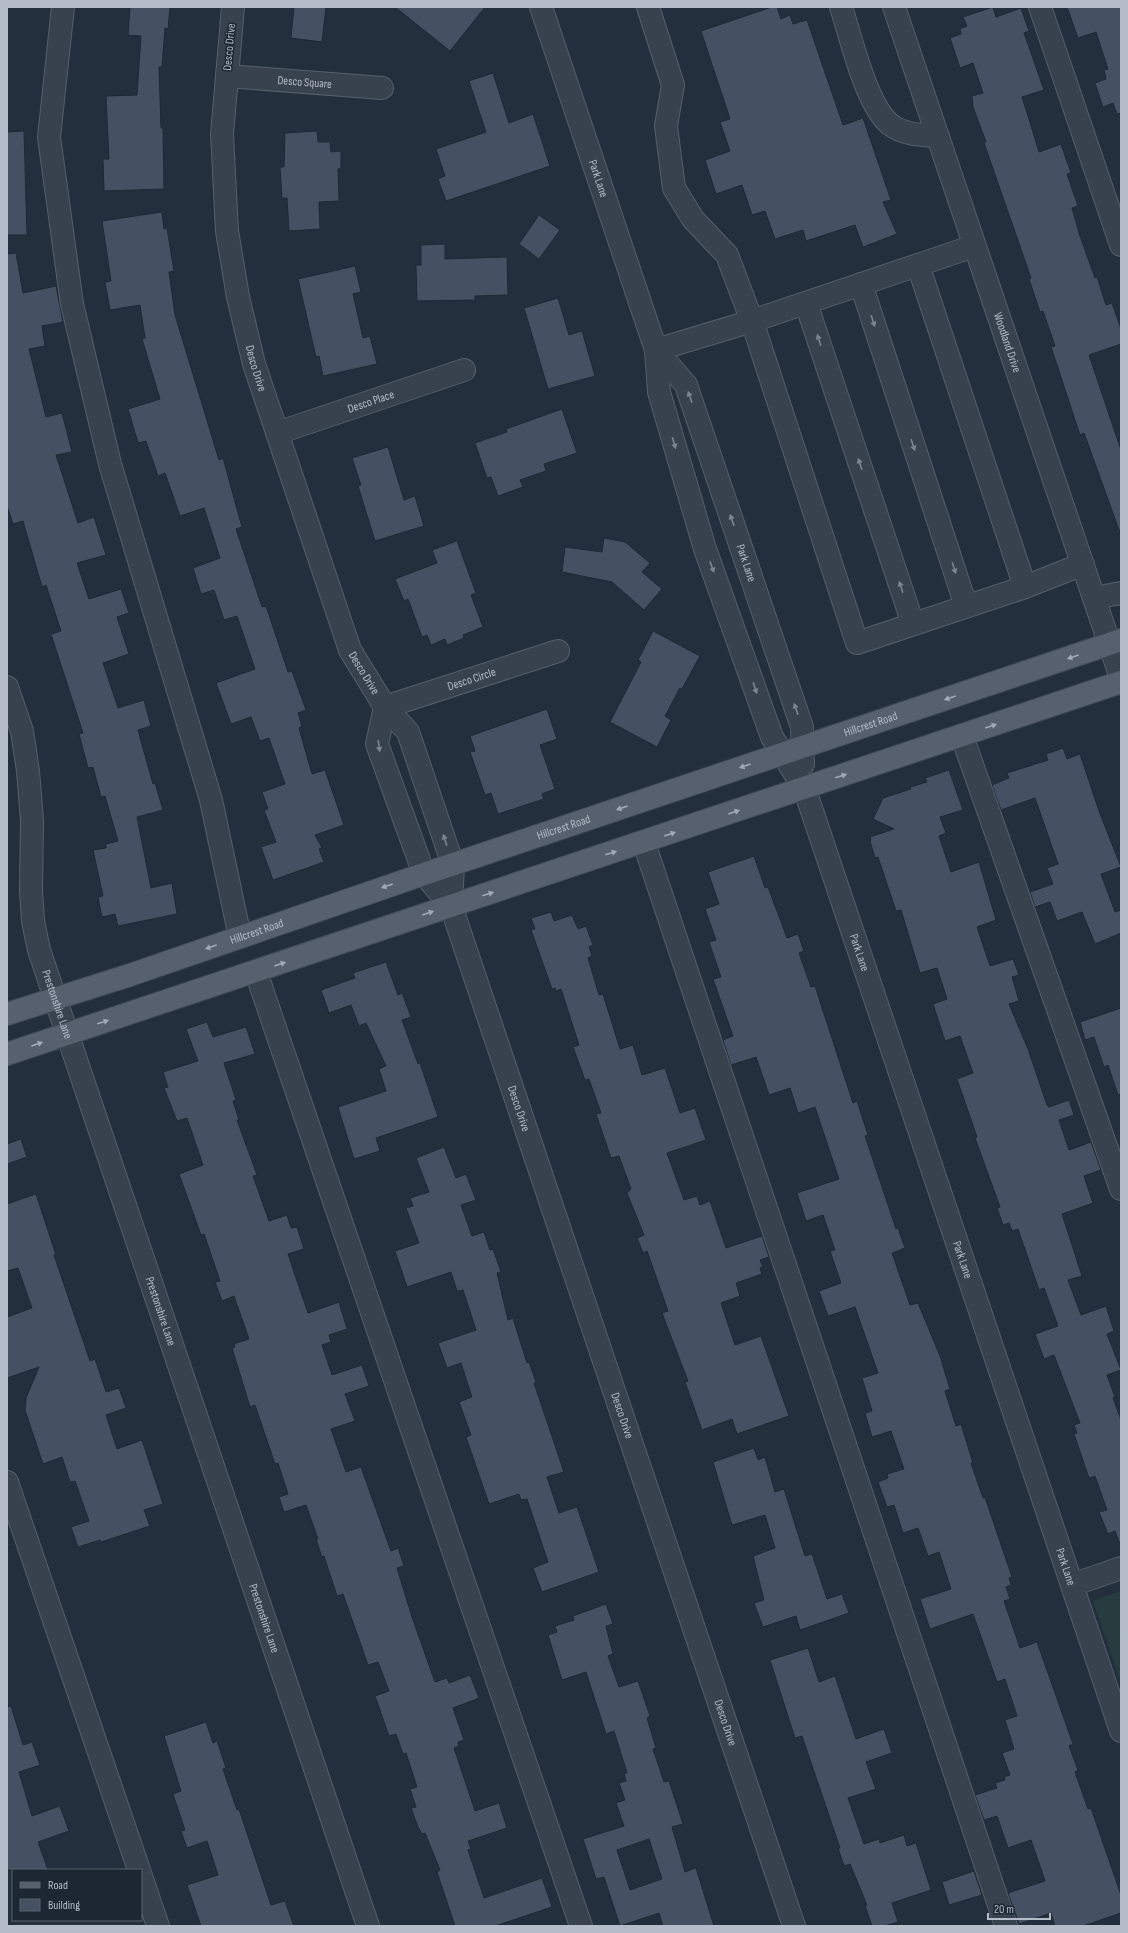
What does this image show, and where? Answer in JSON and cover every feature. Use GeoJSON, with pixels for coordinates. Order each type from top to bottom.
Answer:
{"type":"FeatureCollection","features":[{"type":"Feature","properties":{"kind":"main road","name":"Hillcrest Road"},"geometry":{"type":"LineString","coordinates":[[7,1014],[130,975],[424,874],[1116,642]]}},
{"type":"Feature","properties":{"kind":"main road"},"geometry":{"type":"LineString","coordinates":[[7,1054],[644,843],[1121,682]]}},
{"type":"Feature","properties":{"kind":"street"},"geometry":{"type":"LineString","coordinates":[[63,7],[49,137],[72,304],[110,464],[211,800],[240,937]]}},
{"type":"Feature","properties":{"kind":"street","name":"Desco Drive"},"geometry":{"type":"LineString","coordinates":[[233,7],[222,134],[227,231],[238,297],[253,356],[277,433],[350,650],[385,707],[408,732],[453,865],[451,906],[794,1926]]}},
{"type":"Feature","properties":{"kind":"street","name":"Park Lane"},"geometry":{"type":"LineString","coordinates":[[541,7],[656,350],[659,392],[705,549],[743,651],[770,732],[792,751],[1121,1731]]}},
{"type":"Feature","properties":{"kind":"street"},"geometry":{"type":"LineString","coordinates":[[648,7],[674,85],[666,126],[674,188],[693,218],[726,255],[752,321],[857,642],[1025,587],[1083,564]]}},
{"type":"Feature","properties":{"kind":"street"},"geometry":{"type":"LineString","coordinates":[[841,7],[870,99],[891,125],[913,134],[938,136]]}},
{"type":"Feature","properties":{"kind":"street","name":"Woodland Drive"},"geometry":{"type":"LineString","coordinates":[[894,7],[1094,598],[1116,642],[1121,678]]}},
{"type":"Feature","properties":{"kind":"street"},"geometry":{"type":"LineString","coordinates":[[1040,7],[1121,245]]}},
{"type":"Feature","properties":{"kind":"street","name":"Desco Square"},"geometry":{"type":"LineString","coordinates":[[227,76],[382,88]]}},
{"type":"Feature","properties":{"kind":"street"},"geometry":{"type":"LineString","coordinates":[[656,350],[752,321],[974,246]]}},
{"type":"Feature","properties":{"kind":"street"},"geometry":{"type":"LineString","coordinates":[[918,265],[1025,587]]}},
{"type":"Feature","properties":{"kind":"street"},"geometry":{"type":"LineString","coordinates":[[861,284],[966,606]]}},
{"type":"Feature","properties":{"kind":"street"},"geometry":{"type":"LineString","coordinates":[[806,302],[913,624]]}},
{"type":"Feature","properties":{"kind":"street","name":"Park Lane"},"geometry":{"type":"LineString","coordinates":[[656,350],[686,386],[802,727],[792,751]]}},
{"type":"Feature","properties":{"kind":"street","name":"Desco Place"},"geometry":{"type":"LineString","coordinates":[[277,433],[464,370]]}},
{"type":"Feature","properties":{"kind":"street"},"geometry":{"type":"LineString","coordinates":[[1094,598],[1121,593]]}},
{"type":"Feature","properties":{"kind":"street","name":"Desco Circle"},"geometry":{"type":"LineString","coordinates":[[385,707],[558,651]]}},
{"type":"Feature","properties":{"kind":"street","name":"Prestonshire Lane"},"geometry":{"type":"LineString","coordinates":[[7,687],[22,731],[28,771],[32,820],[30,859],[33,921],[39,950],[54,999],[368,1926]]}},
{"type":"Feature","properties":{"kind":"street","name":"Desco Drive"},"geometry":{"type":"LineString","coordinates":[[385,707],[377,744],[424,874],[451,906]]}},
{"type":"Feature","properties":{"kind":"street"},"geometry":{"type":"LineString","coordinates":[[962,736],[1121,1189]]}},
{"type":"Feature","properties":{"kind":"street"},"geometry":{"type":"LineString","coordinates":[[644,843],[1006,1926]]}},
{"type":"Feature","properties":{"kind":"street"},"geometry":{"type":"LineString","coordinates":[[256,972],[581,1926]]}},
{"type":"Feature","properties":{"kind":"street"},"geometry":{"type":"LineString","coordinates":[[7,1482],[139,1869]]}},
{"type":"Feature","properties":{"kind":"street"},"geometry":{"type":"LineString","coordinates":[[1072,1585],[1121,1568]]}},
{"type":"Feature","properties":{"kind":"street"},"geometry":{"type":"LineString","coordinates":[[142,1879],[158,1926]]}},
{"type":"Feature","properties":{"kind":"green space"},"geometry":{"type":"Polygon","coordinates":[[[1121,1591],[1121,1682],[1093,1601],[1121,1591]]]}},
{"type":"Feature","properties":{"kind":"building"},"geometry":{"type":"Polygon","coordinates":[[[130,7],[170,7],[168,29],[165,28],[162,67],[159,67],[161,128],[163,128],[164,189],[104,191],[103,159],[109,159],[106,96],[137,95],[141,36],[128,35],[130,7]]]}},
{"type":"Feature","properties":{"kind":"building"},"geometry":{"type":"Polygon","coordinates":[[[294,7],[326,7],[322,42],[291,38],[294,7]]]}},
{"type":"Feature","properties":{"kind":"building"},"geometry":{"type":"Polygon","coordinates":[[[395,7],[485,7],[450,51],[395,7]]]}},
{"type":"Feature","properties":{"kind":"building"},"geometry":{"type":"Polygon","coordinates":[[[772,7],[777,7],[781,19],[790,15],[793,24],[807,20],[843,125],[863,118],[891,200],[883,202],[897,234],[863,247],[855,225],[806,241],[803,230],[775,239],[765,211],[752,215],[742,185],[716,194],[705,160],[730,151],[720,122],[730,119],[701,31],[772,7]]]}},
{"type":"Feature","properties":{"kind":"building"},"geometry":{"type":"Polygon","coordinates":[[[993,7],[996,17],[1021,8],[1029,31],[1024,33],[1044,90],[1022,97],[1039,152],[1061,144],[1071,173],[1067,174],[1078,206],[1072,208],[1080,236],[1095,278],[1097,277],[1106,305],[1112,303],[1121,329],[1121,344],[1089,355],[1121,450],[1121,530],[1119,530],[1084,433],[1080,435],[1051,347],[1055,346],[1043,311],[1040,312],[1029,279],[1031,278],[984,143],[986,142],[973,107],[972,96],[983,93],[973,63],[960,68],[950,38],[961,34],[960,29],[967,26],[963,17],[993,7]]]}},
{"type":"Feature","properties":{"kind":"building"},"geometry":{"type":"Polygon","coordinates":[[[1067,7],[1121,7],[1121,113],[1117,114],[1113,103],[1103,107],[1095,83],[1106,79],[1104,70],[1108,69],[1096,32],[1078,38],[1067,7]]]}},
{"type":"Feature","properties":{"kind":"building"},"geometry":{"type":"Polygon","coordinates":[[[493,73],[509,123],[533,114],[550,166],[446,201],[438,179],[445,176],[436,149],[486,132],[469,81],[493,73]]]}},
{"type":"Feature","properties":{"kind":"building"},"geometry":{"type":"Polygon","coordinates":[[[24,131],[27,235],[7,235],[7,132],[24,131]]]}},
{"type":"Feature","properties":{"kind":"building"},"geometry":{"type":"Polygon","coordinates":[[[317,131],[318,142],[330,142],[331,152],[341,151],[341,168],[338,169],[339,201],[319,202],[320,229],[289,231],[287,198],[282,198],[280,167],[284,167],[285,133],[317,131]]]}},
{"type":"Feature","properties":{"kind":"building"},"geometry":{"type":"Polygon","coordinates":[[[162,212],[164,229],[167,228],[174,271],[169,272],[175,315],[219,460],[223,458],[242,527],[236,529],[262,607],[266,606],[288,672],[292,671],[306,710],[298,713],[302,726],[299,728],[312,774],[325,770],[344,825],[315,835],[322,848],[319,849],[324,862],[273,880],[261,847],[276,842],[264,810],[268,809],[262,792],[285,784],[269,738],[260,741],[251,717],[231,724],[216,683],[255,669],[237,616],[224,620],[214,590],[201,594],[193,568],[220,558],[204,508],[180,516],[165,473],[158,476],[146,441],[138,443],[128,409],[160,399],[142,339],[145,338],[140,305],[110,310],[105,282],[111,281],[102,221],[162,212]]]}},
{"type":"Feature","properties":{"kind":"building"},"geometry":{"type":"Polygon","coordinates":[[[539,215],[560,230],[539,259],[519,244],[539,215]]]}},
{"type":"Feature","properties":{"kind":"building"},"geometry":{"type":"Polygon","coordinates":[[[445,244],[445,259],[507,257],[508,295],[475,296],[475,300],[417,301],[416,265],[421,265],[421,245],[445,244]]]}},
{"type":"Feature","properties":{"kind":"building"},"geometry":{"type":"Polygon","coordinates":[[[16,253],[23,293],[56,286],[63,322],[42,326],[45,346],[29,349],[46,417],[62,413],[72,452],[56,455],[78,523],[94,517],[106,555],[77,563],[89,599],[121,589],[129,613],[117,617],[129,654],[103,663],[118,708],[144,700],[151,726],[138,730],[153,784],[155,783],[163,810],[137,817],[151,888],[172,883],[177,914],[118,926],[115,914],[102,917],[98,897],[103,896],[93,850],[106,848],[106,844],[118,841],[105,796],[101,797],[93,767],[88,768],[79,734],[83,733],[51,634],[61,631],[46,585],[42,587],[23,521],[13,524],[7,506],[7,254],[16,253]]]}},
{"type":"Feature","properties":{"kind":"building"},"geometry":{"type":"Polygon","coordinates":[[[355,266],[361,292],[353,294],[363,338],[370,336],[377,364],[323,376],[319,356],[316,357],[298,279],[355,266]]]}},
{"type":"Feature","properties":{"kind":"building"},"geometry":{"type":"Polygon","coordinates":[[[558,298],[569,335],[582,331],[595,376],[548,389],[524,308],[558,298]]]}},
{"type":"Feature","properties":{"kind":"building"},"geometry":{"type":"Polygon","coordinates":[[[562,409],[577,453],[544,464],[546,471],[520,480],[523,487],[498,496],[491,477],[487,478],[475,443],[507,432],[506,429],[562,409]]]}},
{"type":"Feature","properties":{"kind":"building"},"geometry":{"type":"Polygon","coordinates":[[[388,447],[404,500],[415,496],[424,526],[375,541],[358,486],[361,485],[352,458],[388,447]]]}},
{"type":"Feature","properties":{"kind":"building"},"geometry":{"type":"Polygon","coordinates":[[[604,538],[625,542],[650,563],[642,572],[662,589],[644,610],[612,582],[562,572],[565,547],[602,552],[604,538]]]}},
{"type":"Feature","properties":{"kind":"building"},"geometry":{"type":"Polygon","coordinates":[[[457,541],[476,593],[471,595],[483,627],[463,635],[464,638],[447,645],[445,639],[431,645],[427,635],[422,637],[408,599],[404,601],[395,579],[437,563],[432,550],[457,541]]]}},
{"type":"Feature","properties":{"kind":"building"},"geometry":{"type":"Polygon","coordinates":[[[653,631],[700,656],[665,716],[671,720],[657,747],[610,722],[641,662],[638,660],[653,631]]]}},
{"type":"Feature","properties":{"kind":"building"},"geometry":{"type":"Polygon","coordinates":[[[547,709],[557,739],[540,745],[555,789],[542,794],[544,799],[498,814],[491,793],[485,795],[470,752],[475,751],[470,736],[547,709]]]}},
{"type":"Feature","properties":{"kind":"building"},"geometry":{"type":"Polygon","coordinates":[[[1063,748],[1067,759],[1080,754],[1099,811],[1121,867],[1101,874],[1115,912],[1121,910],[1121,933],[1095,944],[1082,912],[1057,921],[1050,902],[1035,907],[1030,892],[1053,884],[1047,868],[1058,864],[1035,798],[1001,810],[992,785],[1009,778],[1007,773],[1048,760],[1046,754],[1063,748]]]}},
{"type":"Feature","properties":{"kind":"building"},"geometry":{"type":"Polygon","coordinates":[[[949,770],[963,810],[940,817],[946,833],[939,836],[951,872],[979,862],[996,920],[977,927],[990,966],[1013,959],[1019,975],[1012,977],[1019,1001],[1009,1004],[1028,1049],[1047,1105],[1049,1107],[1069,1100],[1074,1115],[1059,1120],[1069,1150],[1091,1142],[1101,1170],[1084,1176],[1093,1203],[1062,1214],[1082,1276],[1068,1280],[1081,1315],[1106,1306],[1114,1331],[1107,1334],[1121,1370],[1107,1375],[1121,1420],[1121,1542],[1119,1542],[1115,1531],[1108,1534],[1099,1512],[1107,1510],[1095,1476],[1089,1478],[1074,1434],[1077,1433],[1074,1425],[1080,1423],[1054,1355],[1044,1359],[1035,1334],[1058,1326],[1044,1288],[1039,1290],[1018,1229],[1012,1231],[1009,1223],[1003,1225],[997,1208],[1000,1207],[975,1138],[977,1137],[957,1079],[973,1073],[960,1036],[945,1041],[933,1004],[947,999],[937,968],[920,973],[901,910],[896,911],[878,857],[875,858],[870,841],[870,837],[894,829],[873,819],[883,798],[911,789],[910,787],[927,782],[925,778],[949,770]]]}},
{"type":"Feature","properties":{"kind":"building"},"geometry":{"type":"Polygon","coordinates":[[[754,856],[765,888],[768,887],[787,938],[798,934],[804,951],[799,953],[811,987],[815,986],[853,1103],[857,1101],[868,1135],[865,1136],[896,1229],[898,1228],[905,1248],[892,1253],[910,1305],[918,1303],[940,1356],[950,1389],[945,1391],[956,1426],[961,1424],[973,1463],[971,1463],[983,1498],[985,1497],[1012,1577],[1009,1578],[1011,1585],[1006,1587],[1010,1599],[1004,1601],[1020,1648],[1037,1642],[1073,1744],[1069,1746],[1078,1770],[1075,1772],[1088,1809],[1091,1808],[1121,1895],[1121,1913],[1083,1926],[1055,1926],[1051,1913],[1019,1924],[1008,1893],[1045,1881],[1031,1840],[1008,1848],[997,1816],[984,1820],[975,1795],[997,1788],[995,1783],[1005,1780],[1004,1777],[1010,1775],[1002,1753],[1014,1749],[1005,1720],[1017,1716],[1005,1679],[997,1682],[973,1614],[930,1629],[920,1599],[951,1589],[939,1552],[928,1556],[918,1528],[903,1533],[894,1505],[887,1507],[878,1482],[888,1478],[887,1474],[904,1469],[891,1431],[872,1437],[865,1413],[872,1411],[862,1378],[878,1373],[855,1307],[828,1316],[819,1291],[841,1283],[830,1251],[835,1250],[823,1215],[806,1221],[797,1193],[839,1179],[815,1107],[798,1113],[790,1088],[769,1095],[756,1057],[731,1065],[723,1040],[733,1036],[713,979],[721,977],[709,942],[716,940],[705,909],[719,904],[708,872],[754,856]]]}},
{"type":"Feature","properties":{"kind":"building"},"geometry":{"type":"Polygon","coordinates":[[[551,912],[554,921],[572,915],[578,929],[586,926],[593,945],[589,947],[592,956],[588,958],[599,995],[603,994],[620,1049],[633,1045],[642,1075],[665,1068],[680,1113],[695,1108],[706,1140],[667,1153],[684,1200],[697,1196],[700,1205],[710,1201],[726,1248],[762,1236],[769,1257],[760,1260],[763,1267],[760,1268],[762,1274],[736,1283],[740,1296],[721,1303],[735,1345],[761,1336],[789,1416],[737,1434],[732,1419],[702,1430],[685,1382],[688,1381],[662,1313],[668,1311],[647,1251],[643,1253],[637,1238],[644,1235],[627,1193],[631,1189],[619,1156],[611,1158],[596,1114],[601,1113],[589,1079],[585,1080],[573,1047],[579,1045],[561,989],[556,991],[555,988],[552,989],[531,930],[535,929],[531,918],[551,912]]]}},
{"type":"Feature","properties":{"kind":"building"},"geometry":{"type":"Polygon","coordinates":[[[386,962],[398,995],[402,993],[411,1017],[402,1020],[418,1064],[420,1063],[438,1117],[376,1138],[380,1151],[354,1159],[338,1107],[386,1091],[379,1069],[386,1066],[366,1023],[359,1026],[351,1005],[329,1013],[321,990],[355,978],[353,973],[386,962]]]}},
{"type":"Feature","properties":{"kind":"building"},"geometry":{"type":"Polygon","coordinates":[[[1121,1008],[1121,1094],[1118,1095],[1108,1065],[1104,1067],[1094,1037],[1085,1040],[1080,1022],[1121,1008]]]}},
{"type":"Feature","properties":{"kind":"building"},"geometry":{"type":"Polygon","coordinates":[[[207,1022],[213,1037],[246,1027],[255,1054],[224,1063],[236,1100],[233,1101],[239,1120],[237,1120],[257,1175],[253,1176],[269,1221],[287,1215],[291,1228],[297,1227],[304,1249],[288,1254],[308,1313],[339,1302],[347,1329],[329,1335],[331,1342],[322,1345],[332,1375],[362,1365],[369,1386],[345,1394],[355,1421],[331,1429],[346,1472],[361,1467],[391,1551],[398,1548],[404,1566],[397,1568],[412,1617],[435,1682],[447,1678],[449,1683],[470,1675],[479,1698],[453,1708],[464,1740],[458,1742],[459,1746],[454,1748],[475,1811],[499,1803],[507,1828],[468,1841],[471,1849],[468,1850],[484,1898],[542,1878],[552,1907],[495,1926],[455,1926],[437,1872],[440,1870],[425,1833],[422,1834],[418,1827],[411,1808],[416,1807],[410,1789],[417,1787],[406,1753],[403,1754],[396,1734],[389,1736],[375,1696],[389,1691],[378,1662],[368,1665],[343,1594],[337,1596],[324,1556],[322,1557],[316,1539],[318,1539],[306,1505],[284,1512],[279,1497],[288,1494],[278,1463],[275,1464],[255,1405],[250,1407],[232,1348],[235,1347],[234,1344],[249,1339],[234,1296],[222,1301],[215,1282],[220,1281],[204,1234],[201,1235],[179,1174],[203,1165],[187,1118],[177,1121],[164,1088],[168,1087],[163,1072],[198,1061],[186,1029],[207,1022]]]}},
{"type":"Feature","properties":{"kind":"building"},"geometry":{"type":"Polygon","coordinates":[[[21,1139],[27,1157],[7,1164],[7,1144],[21,1139]]]}},
{"type":"Feature","properties":{"kind":"building"},"geometry":{"type":"Polygon","coordinates":[[[444,1147],[456,1178],[466,1174],[476,1200],[461,1205],[472,1236],[484,1232],[490,1250],[493,1249],[501,1272],[497,1273],[508,1320],[513,1318],[527,1363],[529,1362],[536,1382],[534,1383],[564,1472],[547,1477],[559,1513],[577,1507],[599,1572],[542,1592],[533,1568],[548,1562],[527,1499],[521,1500],[519,1494],[489,1504],[466,1437],[471,1435],[459,1402],[472,1397],[461,1363],[447,1368],[438,1343],[476,1330],[463,1290],[457,1291],[451,1272],[407,1287],[395,1251],[419,1243],[406,1208],[413,1206],[410,1198],[429,1192],[416,1158],[444,1147]]]}},
{"type":"Feature","properties":{"kind":"building"},"geometry":{"type":"Polygon","coordinates":[[[36,1194],[56,1255],[54,1255],[90,1361],[95,1359],[106,1392],[119,1388],[126,1408],[106,1415],[117,1449],[142,1440],[163,1504],[144,1510],[150,1526],[101,1542],[100,1540],[78,1547],[71,1527],[89,1521],[75,1481],[70,1482],[62,1457],[43,1464],[25,1410],[26,1398],[39,1367],[7,1378],[7,1317],[32,1308],[18,1268],[7,1271],[7,1204],[36,1194]]]}},
{"type":"Feature","properties":{"kind":"building"},"geometry":{"type":"Polygon","coordinates":[[[754,1448],[758,1460],[765,1457],[775,1492],[784,1489],[805,1556],[812,1554],[827,1599],[842,1594],[849,1613],[800,1630],[796,1616],[763,1627],[754,1603],[764,1600],[753,1556],[775,1548],[765,1515],[732,1525],[713,1462],[754,1448]]]}},
{"type":"Feature","properties":{"kind":"building"},"geometry":{"type":"Polygon","coordinates":[[[606,1604],[613,1624],[606,1626],[613,1654],[608,1656],[619,1687],[638,1681],[650,1716],[647,1718],[656,1748],[653,1749],[664,1782],[669,1781],[683,1824],[672,1827],[685,1872],[696,1868],[714,1926],[663,1926],[659,1913],[620,1926],[604,1877],[596,1879],[583,1839],[624,1826],[616,1803],[625,1800],[619,1783],[626,1781],[624,1774],[627,1773],[614,1731],[606,1734],[586,1672],[562,1680],[548,1635],[557,1632],[555,1626],[574,1620],[573,1616],[606,1604]],[[649,1839],[617,1850],[630,1890],[662,1879],[649,1839]]]}},
{"type":"Feature","properties":{"kind":"building"},"geometry":{"type":"Polygon","coordinates":[[[808,1648],[819,1682],[835,1676],[856,1739],[884,1729],[892,1753],[866,1762],[876,1789],[848,1798],[864,1844],[879,1839],[880,1843],[904,1835],[907,1846],[916,1843],[931,1890],[892,1903],[898,1922],[884,1926],[872,1926],[865,1905],[867,1905],[850,1864],[844,1866],[838,1848],[840,1848],[802,1736],[795,1738],[770,1660],[808,1648]]]}},
{"type":"Feature","properties":{"kind":"building"},"geometry":{"type":"Polygon","coordinates":[[[11,1706],[23,1745],[32,1742],[40,1765],[19,1772],[32,1816],[60,1806],[69,1831],[38,1842],[48,1869],[7,1870],[7,1707],[11,1706]]]}},
{"type":"Feature","properties":{"kind":"building"},"geometry":{"type":"Polygon","coordinates":[[[206,1722],[213,1743],[217,1741],[226,1768],[223,1769],[237,1810],[239,1809],[271,1905],[285,1901],[294,1926],[201,1926],[187,1885],[218,1875],[207,1841],[187,1848],[181,1831],[185,1830],[173,1794],[181,1791],[164,1736],[206,1722]]]}},
{"type":"Feature","properties":{"kind":"building"},"geometry":{"type":"Polygon","coordinates":[[[974,1871],[982,1895],[949,1905],[942,1882],[974,1871]]]}}]}
